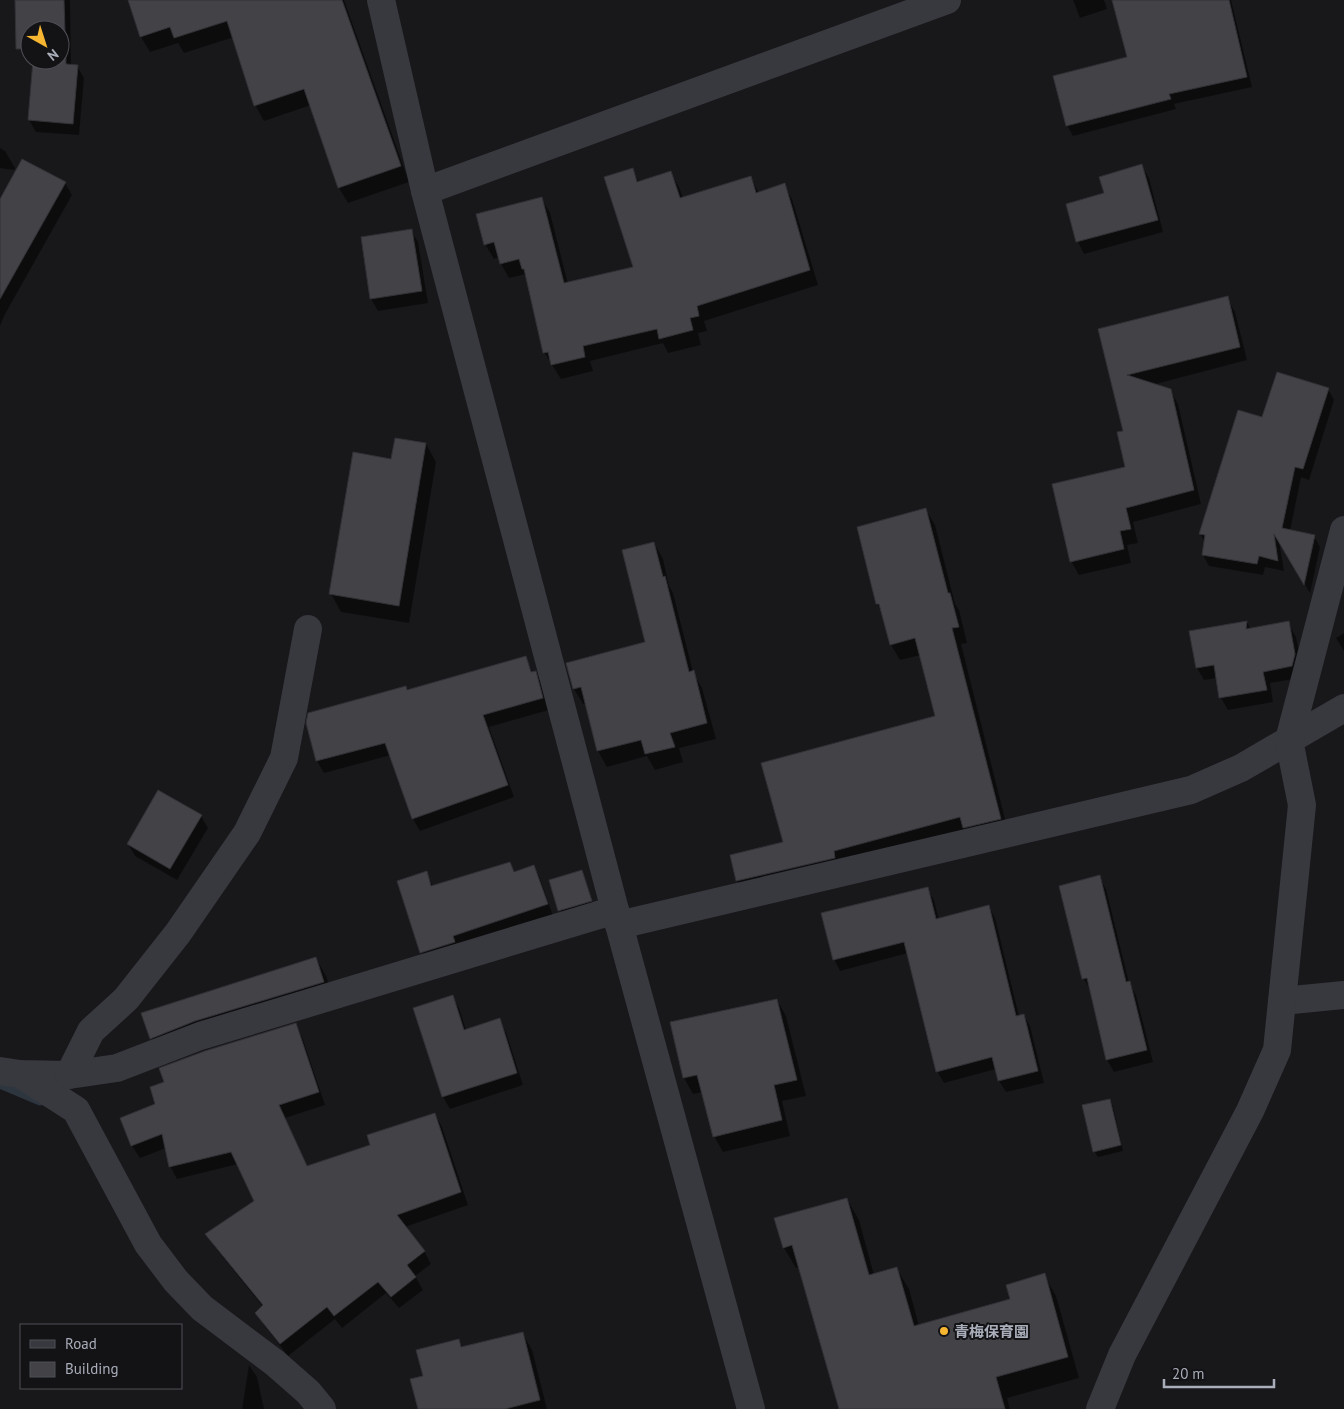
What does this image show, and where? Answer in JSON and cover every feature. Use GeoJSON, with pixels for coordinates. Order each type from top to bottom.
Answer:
{"type":"FeatureCollection","features":[{"type":"Feature","properties":{"kind":"street"},"geometry":{"type":"LineString","coordinates":[[381,0],[425,191],[617,918],[751,1409]]}},
{"type":"Feature","properties":{"kind":"street"},"geometry":{"type":"LineString","coordinates":[[425,191],[946,0]]}},
{"type":"Feature","properties":{"kind":"street"},"geometry":{"type":"LineString","coordinates":[[1100,1409],[1122,1355],[1250,1111],[1277,1050],[1302,805],[1289,740],[1344,530]]}},
{"type":"Feature","properties":{"kind":"street"},"geometry":{"type":"LineString","coordinates":[[70,1075],[91,1031],[126,999],[178,933],[247,833],[284,758],[308,628]]}},
{"type":"Feature","properties":{"kind":"street"},"geometry":{"type":"LineString","coordinates":[[10,1073],[70,1075],[117,1068],[200,1036],[617,918],[1191,790],[1241,768],[1344,708]]}},
{"type":"Feature","properties":{"kind":"street"},"geometry":{"type":"LineString","coordinates":[[1282,1001],[1344,995]]}},
{"type":"Feature","properties":{"kind":"street"},"geometry":{"type":"LineString","coordinates":[[10,1073],[76,1110],[148,1244],[176,1281],[202,1308],[275,1363],[308,1392],[322,1409]]}},
{"type":"Feature","properties":{"kind":"building"},"geometry":{"type":"Polygon","coordinates":[[[15,0],[64,0],[65,20],[20,20],[20,49],[16,49],[15,0]]]}},
{"type":"Feature","properties":{"kind":"building"},"geometry":{"type":"Polygon","coordinates":[[[128,0],[342,0],[401,166],[338,188],[304,89],[254,106],[227,21],[174,38],[170,27],[140,37],[128,0]]]}},
{"type":"Feature","properties":{"kind":"building"},"geometry":{"type":"Polygon","coordinates":[[[1112,0],[1229,0],[1247,77],[1169,94],[1171,99],[1066,126],[1053,76],[1127,57],[1112,0]]]}},
{"type":"Feature","properties":{"kind":"building"},"geometry":{"type":"Polygon","coordinates":[[[70,64],[78,65],[73,124],[28,120],[32,70],[70,70],[70,64]]]}},
{"type":"Feature","properties":{"kind":"building"},"geometry":{"type":"Polygon","coordinates":[[[22,159],[66,182],[0,299],[0,199],[22,159]]]}},
{"type":"Feature","properties":{"kind":"building"},"geometry":{"type":"Polygon","coordinates":[[[1142,164],[1158,220],[1076,242],[1066,204],[1104,193],[1099,177],[1142,164]]]}},
{"type":"Feature","properties":{"kind":"building"},"geometry":{"type":"Polygon","coordinates":[[[633,168],[637,182],[671,171],[680,198],[751,176],[756,193],[785,183],[810,270],[697,306],[699,316],[690,318],[693,330],[659,339],[657,329],[583,346],[585,357],[551,365],[548,352],[543,353],[524,269],[522,269],[519,259],[500,264],[494,242],[484,245],[476,214],[542,197],[564,283],[633,267],[604,177],[633,168]]]}},
{"type":"Feature","properties":{"kind":"building"},"geometry":{"type":"Polygon","coordinates":[[[412,229],[422,291],[370,299],[361,237],[412,229]]]}},
{"type":"Feature","properties":{"kind":"building"},"geometry":{"type":"Polygon","coordinates":[[[1228,296],[1240,347],[1127,375],[1171,389],[1194,490],[1126,508],[1131,529],[1120,531],[1124,549],[1070,562],[1052,484],[1125,467],[1117,432],[1123,431],[1098,329],[1228,296]]]}},
{"type":"Feature","properties":{"kind":"building"},"geometry":{"type":"Polygon","coordinates":[[[1277,372],[1329,388],[1303,469],[1295,467],[1282,528],[1315,535],[1304,585],[1274,534],[1278,561],[1259,556],[1257,564],[1202,555],[1205,535],[1199,534],[1238,410],[1262,417],[1277,372]]]}},
{"type":"Feature","properties":{"kind":"building"},"geometry":{"type":"Polygon","coordinates":[[[395,438],[426,443],[399,606],[329,594],[353,452],[391,459],[395,438]]]}},
{"type":"Feature","properties":{"kind":"building"},"geometry":{"type":"Polygon","coordinates":[[[926,508],[948,593],[950,593],[959,627],[952,628],[1001,819],[963,828],[960,817],[834,851],[835,858],[736,881],[730,855],[783,842],[761,763],[935,716],[915,638],[890,645],[879,604],[876,604],[857,527],[926,508]]]}},
{"type":"Feature","properties":{"kind":"building"},"geometry":{"type":"Polygon","coordinates":[[[654,542],[663,577],[665,576],[689,672],[694,670],[707,723],[670,733],[675,747],[645,754],[641,740],[597,751],[581,687],[573,689],[566,663],[645,642],[622,550],[654,542]]]}},
{"type":"Feature","properties":{"kind":"building"},"geometry":{"type":"Polygon","coordinates":[[[1247,621],[1246,629],[1289,621],[1295,654],[1292,666],[1263,672],[1267,690],[1219,698],[1214,665],[1196,668],[1189,631],[1247,621]]]}},
{"type":"Feature","properties":{"kind":"building"},"geometry":{"type":"Polygon","coordinates":[[[526,656],[531,672],[536,671],[543,698],[483,715],[508,785],[412,819],[385,743],[316,761],[306,723],[308,713],[406,686],[407,690],[526,656]]]}},
{"type":"Feature","properties":{"kind":"building"},"geometry":{"type":"Polygon","coordinates":[[[158,790],[202,815],[170,869],[127,844],[158,790]]]}},
{"type":"Feature","properties":{"kind":"building"},"geometry":{"type":"Polygon","coordinates":[[[510,862],[514,872],[534,865],[548,904],[453,936],[455,942],[420,953],[397,881],[427,871],[431,886],[510,862]]]}},
{"type":"Feature","properties":{"kind":"building"},"geometry":{"type":"Polygon","coordinates":[[[582,870],[592,901],[558,911],[549,880],[582,870]]]}},
{"type":"Feature","properties":{"kind":"building"},"geometry":{"type":"Polygon","coordinates":[[[1100,875],[1126,982],[1130,981],[1147,1050],[1106,1060],[1087,978],[1082,979],[1059,886],[1100,875]]]}},
{"type":"Feature","properties":{"kind":"building"},"geometry":{"type":"Polygon","coordinates":[[[928,887],[936,919],[989,905],[1016,1016],[1024,1014],[1038,1071],[998,1081],[992,1057],[936,1072],[904,942],[833,960],[821,913],[928,887]]]}},
{"type":"Feature","properties":{"kind":"building"},"geometry":{"type":"Polygon","coordinates":[[[316,957],[324,982],[195,1021],[150,1039],[141,1013],[316,957]]]}},
{"type":"Feature","properties":{"kind":"building"},"geometry":{"type":"Polygon","coordinates":[[[453,995],[464,1030],[500,1018],[517,1073],[442,1097],[413,1008],[453,995]]]}},
{"type":"Feature","properties":{"kind":"building"},"geometry":{"type":"Polygon","coordinates":[[[777,999],[797,1080],[774,1085],[782,1120],[713,1137],[697,1075],[683,1078],[670,1022],[777,999]]]}},
{"type":"Feature","properties":{"kind":"building"},"geometry":{"type":"Polygon","coordinates":[[[296,1023],[319,1092],[279,1105],[307,1166],[370,1145],[367,1135],[435,1113],[461,1192],[397,1215],[425,1251],[407,1265],[416,1277],[391,1297],[378,1282],[334,1316],[327,1307],[280,1344],[255,1313],[263,1305],[205,1234],[254,1201],[231,1152],[169,1167],[162,1134],[131,1146],[120,1118],[155,1104],[150,1087],[164,1082],[159,1068],[205,1051],[296,1023]]]}},
{"type":"Feature","properties":{"kind":"building"},"geometry":{"type":"Polygon","coordinates":[[[1110,1099],[1121,1145],[1093,1152],[1082,1105],[1110,1099]]]}},
{"type":"Feature","properties":{"kind":"building"},"geometry":{"type":"Polygon","coordinates":[[[847,1198],[869,1275],[897,1267],[914,1326],[1010,1299],[1006,1285],[1045,1273],[1068,1357],[996,1377],[1005,1409],[839,1409],[792,1245],[783,1248],[774,1218],[847,1198]]]}},
{"type":"Feature","properties":{"kind":"building"},"geometry":{"type":"Polygon","coordinates":[[[523,1332],[540,1400],[505,1409],[418,1409],[410,1379],[423,1376],[416,1350],[459,1339],[461,1347],[523,1332]]]}},
{"type":"Feature","properties":{"kind":"waterway"},"geometry":{"type":"LineString","coordinates":[[0,1083],[40,1100]]}},
{"type":"Feature","properties":{"kind":"place","name":"青梅保育園"},"geometry":{"type":"Point","coordinates":[944,1331]}}]}
